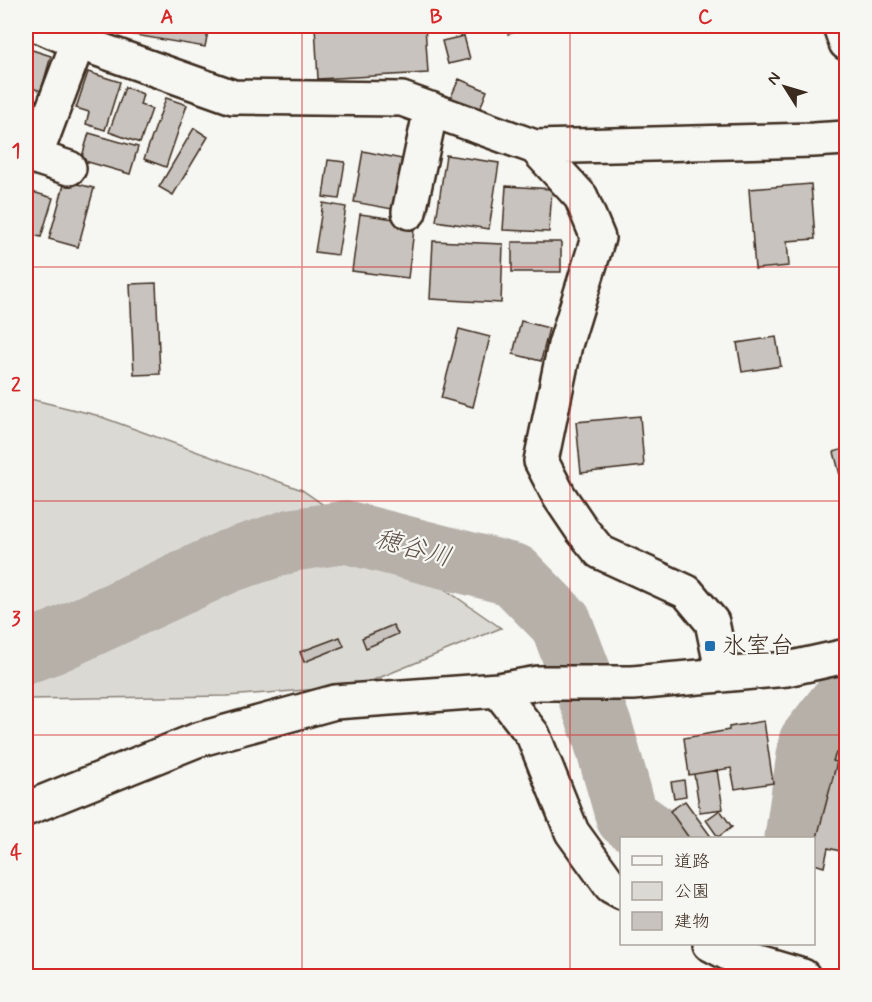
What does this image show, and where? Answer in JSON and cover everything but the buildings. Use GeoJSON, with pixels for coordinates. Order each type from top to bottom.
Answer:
{"type":"FeatureCollection","features":[{"type":"Feature","properties":{"kind":"street"},"geometry":{"type":"LineString","coordinates":[[40,26],[78,42],[233,97],[402,99],[535,147],[846,138]]}},
{"type":"Feature","properties":{"kind":"street"},"geometry":{"type":"LineString","coordinates":[[840,26],[846,43]]}},
{"type":"Feature","properties":{"kind":"street"},"geometry":{"type":"LineString","coordinates":[[69,168],[30,155],[78,42]]}},
{"type":"Feature","properties":{"kind":"street"},"geometry":{"type":"LineString","coordinates":[[409,212],[431,109]]}},
{"type":"Feature","properties":{"kind":"street"},"geometry":{"type":"LineString","coordinates":[[535,147],[581,197],[598,238],[565,345],[541,461],[559,496],[600,552],[687,592],[712,622],[723,675]]}},
{"type":"Feature","properties":{"kind":"street"},"geometry":{"type":"LineString","coordinates":[[26,808],[196,740],[334,702],[498,690],[538,683],[633,683],[723,675],[787,669],[846,656]]}},
{"type":"Feature","properties":{"kind":"street"},"geometry":{"type":"LineString","coordinates":[[498,690],[533,735],[572,832],[610,886],[620,891]]}},
{"type":"Feature","properties":{"kind":"street"},"geometry":{"type":"LineString","coordinates":[[713,945],[731,955],[803,976]]}},
{"type":"Feature","properties":{"kind":"green space"},"geometry":{"type":"Polygon","coordinates":[[[26,398],[96,415],[302,490],[501,628],[359,686],[227,696],[26,699],[26,398]]]}},
{"type":"Feature","properties":{"kind":"waterway","name":"穂谷川"},"geometry":{"type":"LineString","coordinates":[[26,652],[54,642],[229,561],[293,540],[346,532],[514,575],[561,623],[602,730],[627,817],[656,837]]}},
{"type":"Feature","properties":{"kind":"waterway","name":"穂谷川"},"geometry":{"type":"LineString","coordinates":[[796,837],[810,742],[839,705],[846,705]]}},
{"type":"Feature","properties":{"kind":"place","name":"氷室台"},"geometry":{"type":"Point","coordinates":[710,646]}}]}
